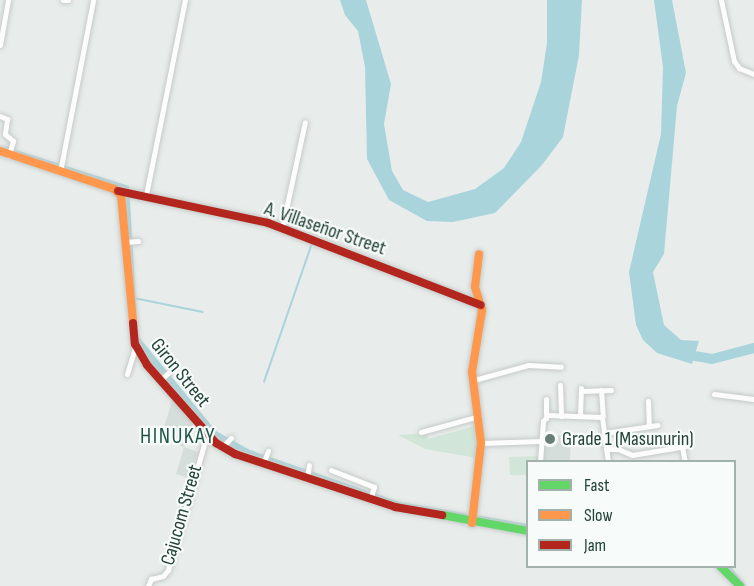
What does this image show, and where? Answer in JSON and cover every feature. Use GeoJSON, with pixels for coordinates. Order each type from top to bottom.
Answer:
{"type":"FeatureCollection","features":[{"type":"Feature","properties":{"kind":"street"},"geometry":{"type":"LineString","coordinates":[[0,45],[8,0]]}},
{"type":"Feature","properties":{"kind":"street"},"geometry":{"type":"LineString","coordinates":[[63,0],[68,0]]}},
{"type":"Feature","properties":{"kind":"street"},"geometry":{"type":"LineString","coordinates":[[61,169],[93,0]]}},
{"type":"Feature","properties":{"kind":"street"},"geometry":{"type":"LineString","coordinates":[[146,195],[185,0]]}},
{"type":"Feature","properties":{"kind":"street"},"geometry":{"type":"LineString","coordinates":[[721,0],[734,61],[739,68],[752,72]]}},
{"type":"Feature","properties":{"kind":"street"},"geometry":{"type":"LineString","coordinates":[[0,116],[7,119],[5,134],[13,141],[10,152]]}},
{"type":"Feature","properties":{"kind":"street"},"geometry":{"type":"LineString","coordinates":[[282,228],[305,122]]}},
{"type":"Feature","properties":{"kind":"street"},"geometry":{"type":"LineString","coordinates":[[0,150],[125,191]]}},
{"type":"Feature","properties":{"kind":"street","name":"A. Villaseñor Street"},"geometry":{"type":"LineString","coordinates":[[125,191],[282,228],[481,305]]}},
{"type":"Feature","properties":{"kind":"street","name":"Giron Street"},"geometry":{"type":"LineString","coordinates":[[125,191],[131,326],[136,345],[161,379],[201,420],[207,434],[223,447],[308,472],[409,512],[472,519],[526,531]]}},
{"type":"Feature","properties":{"kind":"street"},"geometry":{"type":"LineString","coordinates":[[128,242],[138,241]]}},
{"type":"Feature","properties":{"kind":"street"},"geometry":{"type":"LineString","coordinates":[[472,519],[482,443],[474,380],[481,305],[475,287],[479,254]]}},
{"type":"Feature","properties":{"kind":"street"},"geometry":{"type":"LineString","coordinates":[[127,374],[136,345]]}},
{"type":"Feature","properties":{"kind":"street"},"geometry":{"type":"LineString","coordinates":[[474,380],[528,365],[561,367]]}},
{"type":"Feature","properties":{"kind":"street"},"geometry":{"type":"LineString","coordinates":[[161,379],[168,373]]}},
{"type":"Feature","properties":{"kind":"street"},"geometry":{"type":"LineString","coordinates":[[560,385],[561,416]]}},
{"type":"Feature","properties":{"kind":"street"},"geometry":{"type":"LineString","coordinates":[[580,416],[581,389],[611,390]]}},
{"type":"Feature","properties":{"kind":"street"},"geometry":{"type":"LineString","coordinates":[[601,390],[603,416]]}},
{"type":"Feature","properties":{"kind":"street"},"geometry":{"type":"LineString","coordinates":[[714,394],[754,399]]}},
{"type":"Feature","properties":{"kind":"street"},"geometry":{"type":"LineString","coordinates":[[540,460],[546,418],[546,399]]}},
{"type":"Feature","properties":{"kind":"street"},"geometry":{"type":"LineString","coordinates":[[648,401],[649,426]]}},
{"type":"Feature","properties":{"kind":"street"},"geometry":{"type":"LineString","coordinates":[[421,432],[479,416]]}},
{"type":"Feature","properties":{"kind":"street"},"geometry":{"type":"LineString","coordinates":[[546,418],[602,417],[608,460]]}},
{"type":"Feature","properties":{"kind":"street"},"geometry":{"type":"LineString","coordinates":[[604,434],[657,425]]}},
{"type":"Feature","properties":{"kind":"street","name":"Cajucom Street"},"geometry":{"type":"LineString","coordinates":[[148,586],[151,579],[163,576],[168,570],[207,434]]}},
{"type":"Feature","properties":{"kind":"street"},"geometry":{"type":"LineString","coordinates":[[223,447],[231,438]]}},
{"type":"Feature","properties":{"kind":"street"},"geometry":{"type":"LineString","coordinates":[[482,443],[541,441]]}},
{"type":"Feature","properties":{"kind":"street"},"geometry":{"type":"LineString","coordinates":[[606,449],[618,448],[632,455],[684,447],[685,460]]}},
{"type":"Feature","properties":{"kind":"street"},"geometry":{"type":"LineString","coordinates":[[331,470],[374,487],[371,496]]}},
{"type":"Feature","properties":{"kind":"street"},"geometry":{"type":"LineString","coordinates":[[724,568],[740,586]]}},
{"type":"Feature","properties":{"kind":"shaded area"},"geometry":{"type":"Polygon","coordinates":[[[173,397],[193,422],[184,447],[161,438],[173,397]]]}},
{"type":"Feature","properties":{"kind":"shaded area"},"geometry":{"type":"Polygon","coordinates":[[[542,435],[571,436],[570,460],[541,460],[542,435]]]}},
{"type":"Feature","properties":{"kind":"shaded area"},"geometry":{"type":"Polygon","coordinates":[[[184,447],[198,452],[189,478],[176,474],[184,447]]]}},
{"type":"Feature","properties":{"kind":"green space"},"geometry":{"type":"Polygon","coordinates":[[[475,426],[477,458],[425,449],[398,435],[428,433],[428,439],[475,426]]]}},
{"type":"Feature","properties":{"kind":"green space"},"geometry":{"type":"Polygon","coordinates":[[[539,456],[539,460],[526,460],[526,475],[510,475],[509,457],[539,456]]]}},
{"type":"Feature","properties":{"kind":"water"},"geometry":{"type":"Polygon","coordinates":[[[340,0],[366,0],[391,84],[384,124],[392,171],[403,190],[428,202],[475,189],[504,168],[521,142],[541,82],[547,43],[547,0],[582,0],[579,55],[563,137],[542,165],[495,213],[453,222],[427,221],[389,200],[367,159],[365,67],[358,31],[345,15],[340,0]]]}},
{"type":"Feature","properties":{"kind":"water"},"geometry":{"type":"Polygon","coordinates":[[[654,0],[672,0],[686,73],[677,106],[664,254],[653,272],[664,325],[681,340],[699,341],[692,364],[657,353],[643,340],[636,325],[629,272],[661,134],[663,67],[654,0]]]}},
{"type":"Feature","properties":{"kind":"water"},"geometry":{"type":"Polygon","coordinates":[[[0,145],[129,186],[138,336],[216,431],[250,450],[400,502],[526,524],[526,528],[420,511],[220,444],[156,372],[136,339],[125,196],[0,145]]]}},
{"type":"Feature","properties":{"kind":"waterway"},"geometry":{"type":"LineString","coordinates":[[264,382],[312,243]]}},
{"type":"Feature","properties":{"kind":"waterway"},"geometry":{"type":"LineString","coordinates":[[134,298],[203,312]]}},
{"type":"Feature","properties":{"kind":"waterway"},"geometry":{"type":"LineString","coordinates":[[684,354],[712,359],[754,348]]}},
{"type":"Feature","properties":{"kind":"waterway"},"geometry":{"type":"LineString","coordinates":[[731,568],[745,586]]}},
{"type":"Feature","properties":{"kind":"traffic: fast"},"geometry":{"type":"LineString","coordinates":[[442,515],[526,531]]}},
{"type":"Feature","properties":{"kind":"traffic: fast"},"geometry":{"type":"LineString","coordinates":[[722,568],[740,586]]}},
{"type":"Feature","properties":{"kind":"traffic: slow"},"geometry":{"type":"LineString","coordinates":[[0,151],[114,189],[121,195],[133,323]]}},
{"type":"Feature","properties":{"kind":"traffic: slow"},"geometry":{"type":"LineString","coordinates":[[472,523],[481,443],[472,372],[482,310],[475,287],[479,254]]}},
{"type":"Feature","properties":{"kind":"traffic: jam"},"geometry":{"type":"LineString","coordinates":[[118,191],[268,223],[481,305]]}},
{"type":"Feature","properties":{"kind":"traffic: jam"},"geometry":{"type":"LineString","coordinates":[[133,323],[135,344],[147,365],[216,443],[235,454],[395,507],[442,515]]}},
{"type":"Feature","properties":{"kind":"place","name":"Grade 1 (Masunurin)"},"geometry":{"type":"Point","coordinates":[550,439]}},
{"type":"Feature","properties":{"kind":"district","name":"HINUKAY"},"geometry":{"type":"Point","coordinates":[178,437]}}]}
